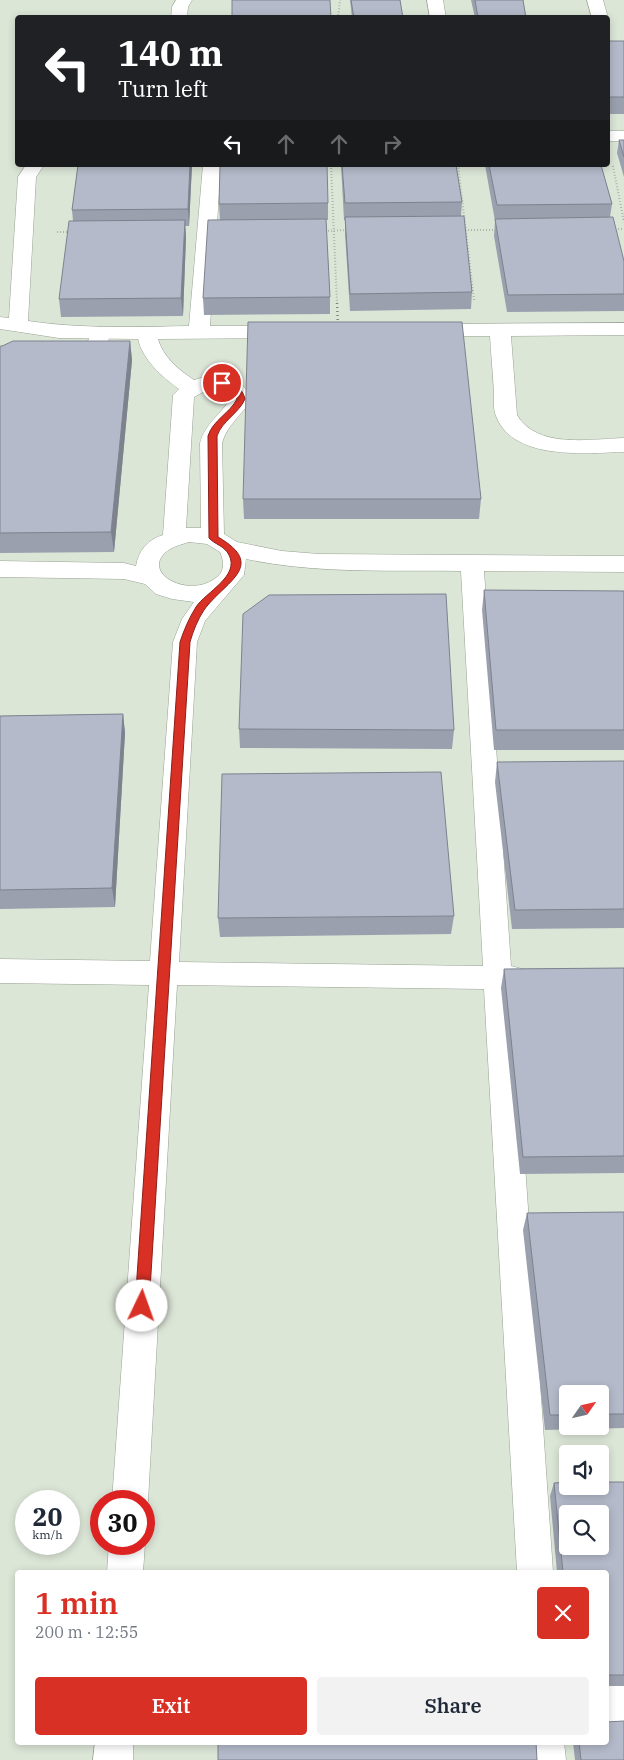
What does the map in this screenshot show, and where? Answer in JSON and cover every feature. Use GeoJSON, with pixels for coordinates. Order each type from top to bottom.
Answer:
{"type":"FeatureCollection","features":[{"type":"Feature","properties":{"kind":"main road"},"geometry":{"type":"LineString","coordinates":[[179,15],[180,7],[184,0]]}},
{"type":"Feature","properties":{"kind":"main road"},"geometry":{"type":"LineString","coordinates":[[435,0],[438,15]]}},
{"type":"Feature","properties":{"kind":"main road"},"geometry":{"type":"LineString","coordinates":[[595,0],[599,15]]}},
{"type":"Feature","properties":{"kind":"main road"},"geometry":{"type":"LineString","coordinates":[[610,136],[624,136]]}},
{"type":"Feature","properties":{"kind":"main road"},"geometry":{"type":"LineString","coordinates":[[34,167],[27,178],[24,232],[9,325],[59,332],[100,333],[338,331]]}},
{"type":"Feature","properties":{"kind":"main road"},"geometry":{"type":"LineString","coordinates":[[199,332],[212,167]]}},
{"type":"Feature","properties":{"kind":"main road"},"geometry":{"type":"LineString","coordinates":[[403,330],[624,329]]}},
{"type":"Feature","properties":{"kind":"main road"},"geometry":{"type":"LineString","coordinates":[[500,330],[506,415],[509,423],[515,430],[536,441],[548,444],[624,445]]}},
{"type":"Feature","properties":{"kind":"main road"},"geometry":{"type":"LineString","coordinates":[[0,352],[84,351],[98,344],[100,333]]}},
{"type":"Feature","properties":{"kind":"main road"},"geometry":{"type":"LineString","coordinates":[[147,333],[149,344],[155,355],[170,372],[190,388]]}},
{"type":"Feature","properties":{"kind":"main road"},"geometry":{"type":"LineString","coordinates":[[131,1490],[185,642],[188,630],[201,607],[233,575],[236,566],[235,556],[222,543],[212,436],[215,428],[238,406],[241,399],[239,392],[232,386],[211,382],[190,388],[184,395],[174,538]]}},
{"type":"Feature","properties":{"kind":"main road"},"geometry":{"type":"LineString","coordinates":[[185,642],[174,612],[147,570],[148,560],[152,551],[162,543],[187,535],[282,560],[319,562],[624,564]]}},
{"type":"Feature","properties":{"kind":"main road"},"geometry":{"type":"LineString","coordinates":[[0,569],[124,570],[154,581],[167,590],[194,594],[280,568],[319,562]]}},
{"type":"Feature","properties":{"kind":"main road"},"geometry":{"type":"LineString","coordinates":[[472,563],[535,1570]]}},
{"type":"Feature","properties":{"kind":"main road"},"geometry":{"type":"LineString","coordinates":[[0,971],[546,978]]}},
{"type":"Feature","properties":{"kind":"main road"},"geometry":{"type":"LineString","coordinates":[[125,1570],[126,1555]]}},
{"type":"Feature","properties":{"kind":"main road"},"geometry":{"type":"LineString","coordinates":[[609,1703],[624,1702]]}},
{"type":"Feature","properties":{"kind":"main road"},"geometry":{"type":"LineString","coordinates":[[113,1760],[114,1745]]}},
{"type":"Feature","properties":{"kind":"main road"},"geometry":{"type":"LineString","coordinates":[[545,1745],[546,1760]]}},
{"type":"Feature","properties":{"kind":"path"},"geometry":{"type":"LineString","coordinates":[[338,15],[340,0]]}},
{"type":"Feature","properties":{"kind":"path"},"geometry":{"type":"LineString","coordinates":[[611,157],[624,222]]}},
{"type":"Feature","properties":{"kind":"path"},"geometry":{"type":"LineString","coordinates":[[331,167],[338,331]]}},
{"type":"Feature","properties":{"kind":"path"},"geometry":{"type":"LineString","coordinates":[[458,167],[478,330]]}},
{"type":"Feature","properties":{"kind":"path"},"geometry":{"type":"LineString","coordinates":[[604,229],[624,229]]}},
{"type":"Feature","properties":{"kind":"path"},"geometry":{"type":"LineString","coordinates":[[314,231],[352,230]]}},
{"type":"Feature","properties":{"kind":"path"},"geometry":{"type":"LineString","coordinates":[[457,230],[506,230]]}},
{"type":"Feature","properties":{"kind":"path"},"geometry":{"type":"LineString","coordinates":[[24,232],[72,232]]}},
{"type":"Feature","properties":{"kind":"building"},"geometry":{"type":"Polygon","coordinates":[[[232,0],[330,0],[331,15],[232,15],[232,0]]]}},
{"type":"Feature","properties":{"kind":"building"},"geometry":{"type":"Polygon","coordinates":[[[351,0],[400,0],[402,15],[354,15],[351,0]]]}},
{"type":"Feature","properties":{"kind":"building"},"geometry":{"type":"Polygon","coordinates":[[[475,0],[523,0],[526,15],[478,15],[475,0]]]}},
{"type":"Feature","properties":{"kind":"building"},"geometry":{"type":"Polygon","coordinates":[[[610,41],[624,41],[624,97],[610,97],[610,41]]]}},
{"type":"Feature","properties":{"kind":"building"},"geometry":{"type":"Polygon","coordinates":[[[619,140],[624,140],[624,157],[619,140]]]}},
{"type":"Feature","properties":{"kind":"building"},"geometry":{"type":"Polygon","coordinates":[[[78,167],[190,167],[188,209],[72,210],[78,167]]]}},
{"type":"Feature","properties":{"kind":"building"},"geometry":{"type":"Polygon","coordinates":[[[220,167],[327,167],[328,203],[219,204],[220,167]]]}},
{"type":"Feature","properties":{"kind":"building"},"geometry":{"type":"Polygon","coordinates":[[[342,167],[456,167],[462,202],[345,203],[342,167]]]}},
{"type":"Feature","properties":{"kind":"building"},"geometry":{"type":"Polygon","coordinates":[[[489,167],[602,167],[612,204],[497,205],[489,167]]]}},
{"type":"Feature","properties":{"kind":"building"},"geometry":{"type":"Polygon","coordinates":[[[464,216],[472,292],[350,294],[345,217],[464,216]]]}},
{"type":"Feature","properties":{"kind":"building"},"geometry":{"type":"Polygon","coordinates":[[[613,217],[624,261],[624,294],[508,295],[495,219],[613,217]]]}},
{"type":"Feature","properties":{"kind":"building"},"geometry":{"type":"Polygon","coordinates":[[[326,219],[330,297],[203,298],[208,220],[326,219]]]}},
{"type":"Feature","properties":{"kind":"building"},"geometry":{"type":"Polygon","coordinates":[[[185,220],[181,298],[59,299],[69,221],[185,220]]]}},
{"type":"Feature","properties":{"kind":"building"},"geometry":{"type":"Polygon","coordinates":[[[248,322],[462,322],[481,499],[243,499],[248,322]]]}},
{"type":"Feature","properties":{"kind":"building"},"geometry":{"type":"Polygon","coordinates":[[[13,341],[130,341],[111,532],[0,533],[0,347],[13,341]]]}},
{"type":"Feature","properties":{"kind":"building"},"geometry":{"type":"Polygon","coordinates":[[[484,590],[624,591],[624,730],[496,730],[484,590]]]}},
{"type":"Feature","properties":{"kind":"building"},"geometry":{"type":"Polygon","coordinates":[[[446,594],[454,730],[239,729],[243,614],[269,595],[446,594]]]}},
{"type":"Feature","properties":{"kind":"building"},"geometry":{"type":"Polygon","coordinates":[[[123,714],[112,888],[0,890],[0,716],[123,714]]]}},
{"type":"Feature","properties":{"kind":"building"},"geometry":{"type":"Polygon","coordinates":[[[624,761],[624,909],[515,910],[497,762],[624,761]]]}},
{"type":"Feature","properties":{"kind":"building"},"geometry":{"type":"Polygon","coordinates":[[[441,772],[454,916],[218,918],[222,774],[441,772]]]}},
{"type":"Feature","properties":{"kind":"building"},"geometry":{"type":"Polygon","coordinates":[[[624,968],[624,1156],[523,1157],[504,969],[624,968]]]}},
{"type":"Feature","properties":{"kind":"building"},"geometry":{"type":"Polygon","coordinates":[[[624,1212],[624,1414],[609,1414],[609,1385],[559,1385],[559,1415],[550,1415],[527,1213],[624,1212]]]}},
{"type":"Feature","properties":{"kind":"building"},"geometry":{"type":"Polygon","coordinates":[[[609,1482],[624,1482],[624,1675],[609,1675],[609,1570],[563,1570],[561,1555],[609,1555],[609,1505],[559,1505],[559,1532],[554,1483],[559,1483],[559,1495],[609,1495],[609,1482]]]}},
{"type":"Feature","properties":{"kind":"building"},"geometry":{"type":"Polygon","coordinates":[[[624,1721],[624,1760],[581,1760],[579,1745],[609,1745],[609,1722],[624,1721]]]}},
{"type":"Feature","properties":{"kind":"building"},"geometry":{"type":"Polygon","coordinates":[[[218,1745],[536,1745],[537,1760],[218,1760],[218,1745]]]}},
{"type":"Feature","properties":{"kind":"route"},"geometry":{"type":"LineString","coordinates":[[142,1306],[185,642],[188,630],[201,607],[233,575],[236,566],[235,556],[230,548],[223,542],[213,538],[212,436],[220,421],[238,406],[241,399],[239,392],[232,386],[222,383]]}}]}
